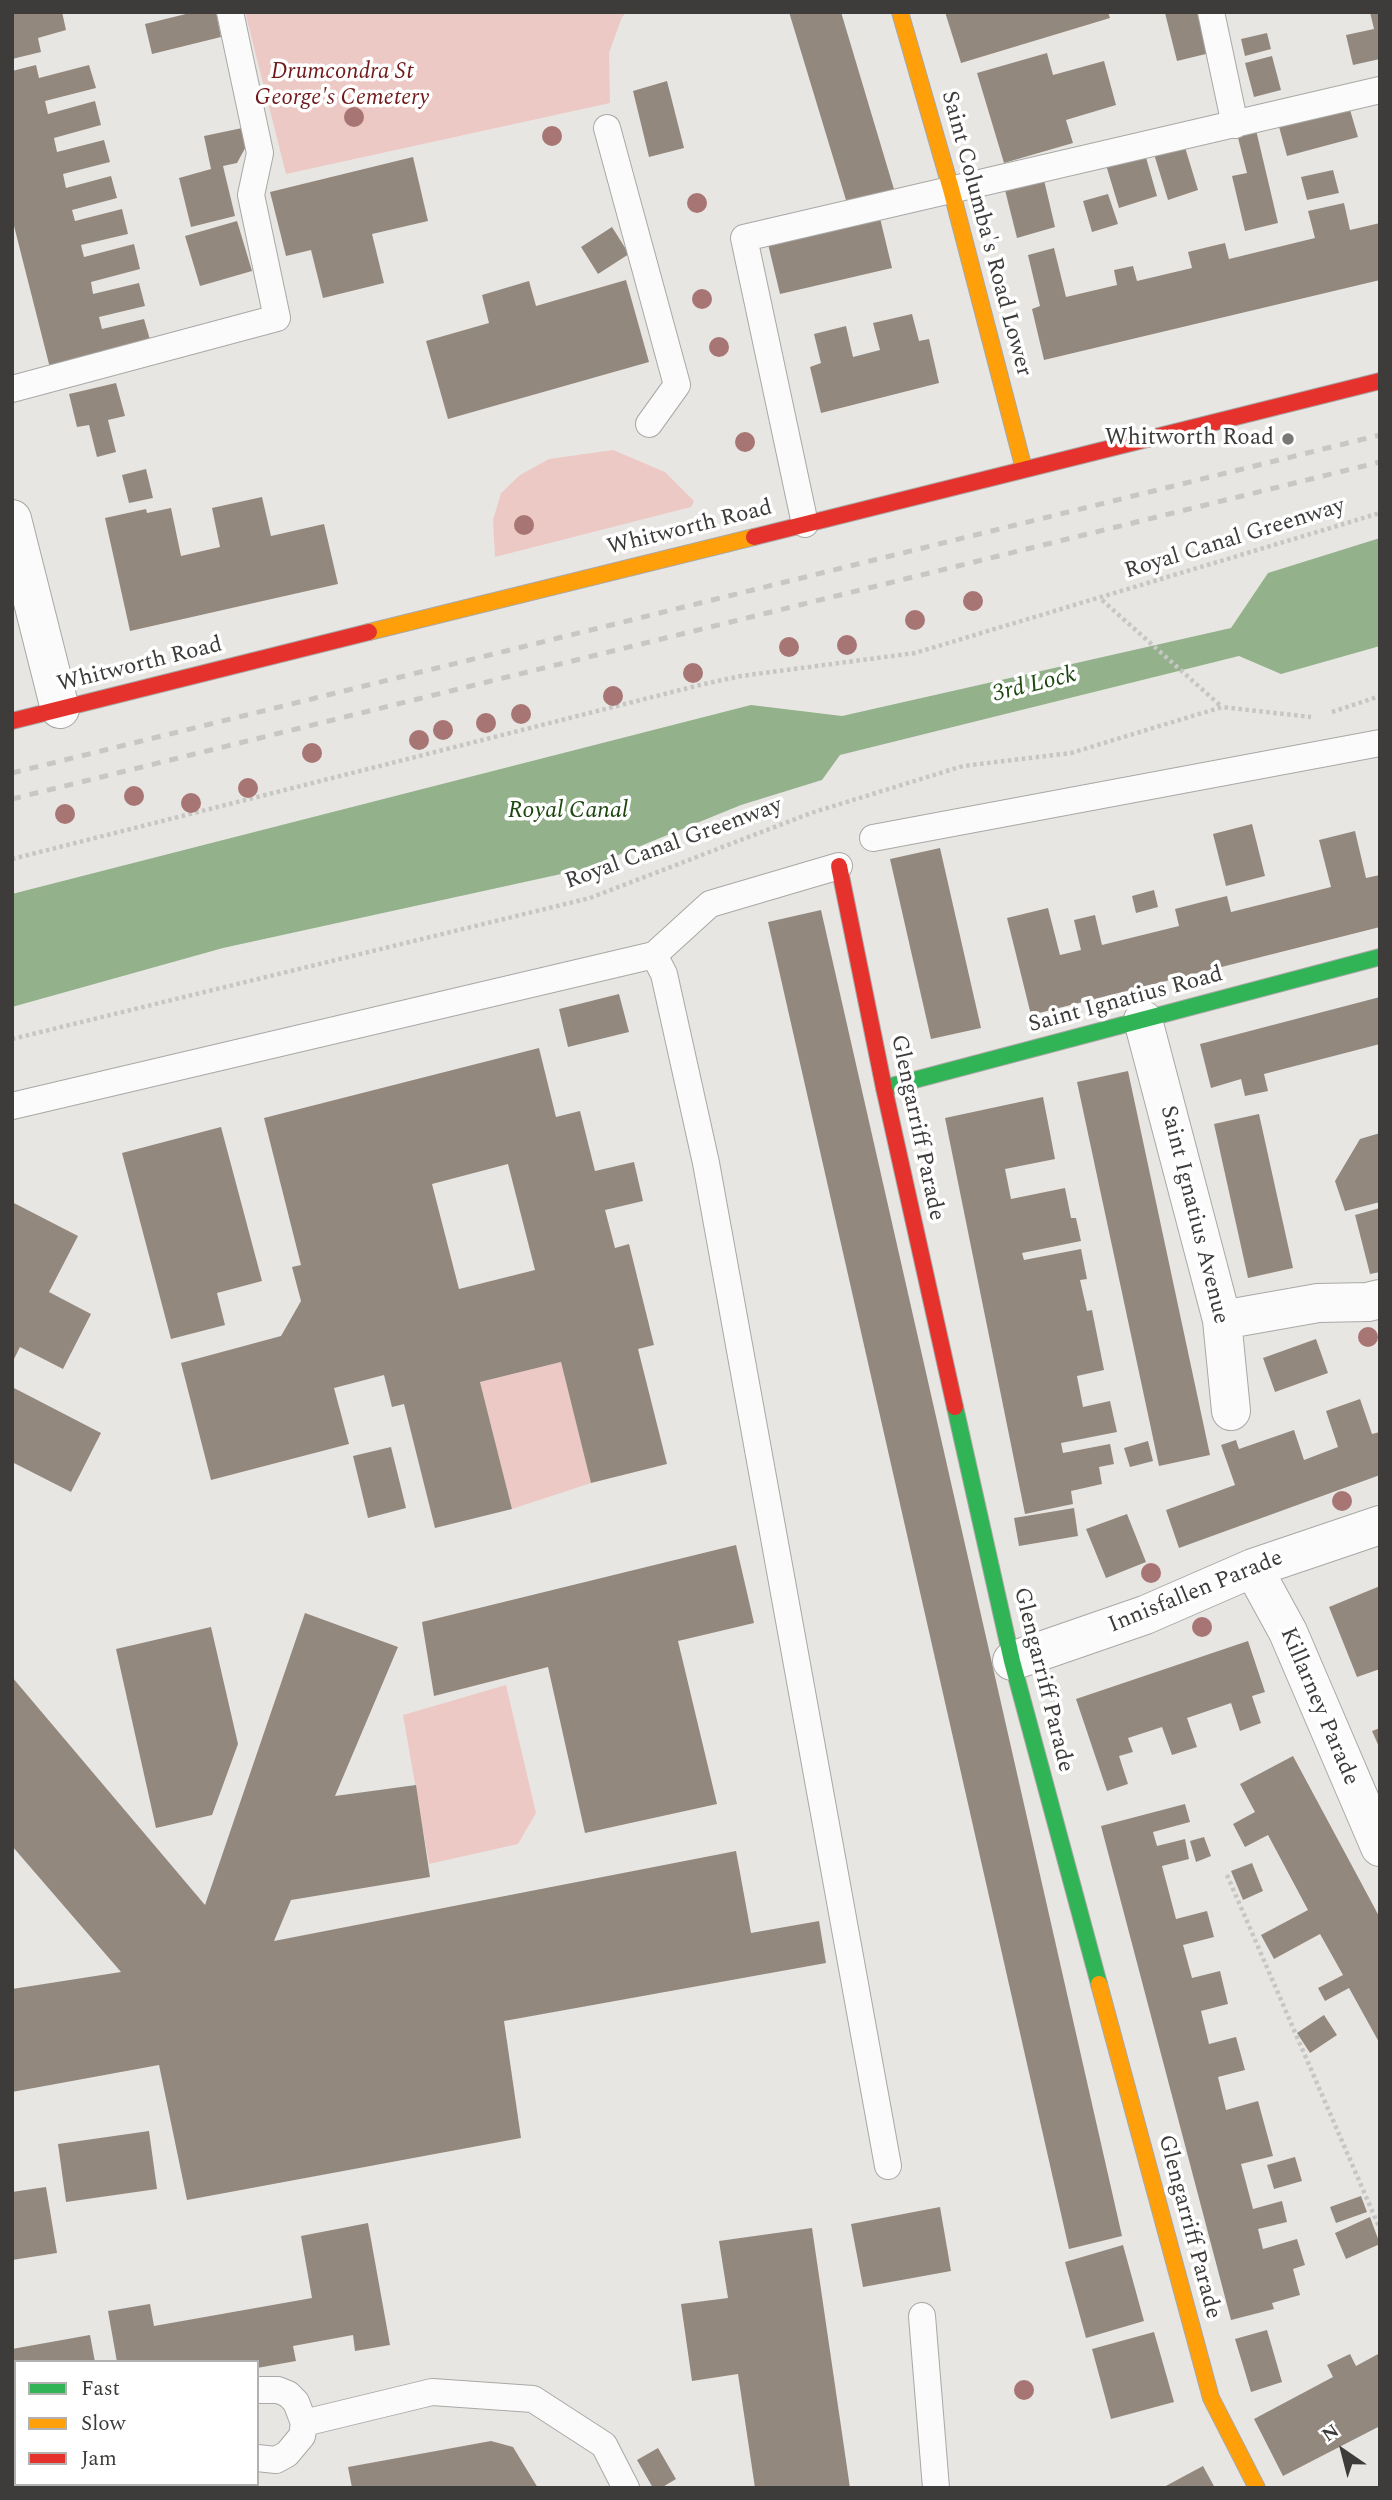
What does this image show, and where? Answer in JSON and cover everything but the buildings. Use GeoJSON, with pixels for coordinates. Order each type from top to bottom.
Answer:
{"type":"FeatureCollection","features":[{"type":"Feature","properties":{"kind":"street","name":"Saint Columba's Road Lower"},"geometry":{"type":"LineString","coordinates":[[901,12],[951,189],[1024,469]]}},
{"type":"Feature","properties":{"kind":"street","name":"Whitworth Road"},"geometry":{"type":"LineString","coordinates":[[12,721],[1380,381]]}},
{"type":"Feature","properties":{"kind":"street"},"geometry":{"type":"LineString","coordinates":[[12,519],[60,709]]}},
{"type":"Feature","properties":{"kind":"street","name":"Glengarriff Parade"},"geometry":{"type":"LineString","coordinates":[[839,866],[884,1088],[1012,1661],[1211,2398],[1257,2488]]}},
{"type":"Feature","properties":{"kind":"street","name":"Saint Ignatius Road"},"geometry":{"type":"LineString","coordinates":[[884,1088],[1380,957]]}},
{"type":"Feature","properties":{"kind":"street","name":"Saint Ignatius Avenue"},"geometry":{"type":"LineString","coordinates":[[1143,1020],[1222,1320],[1231,1411]]}},
{"type":"Feature","properties":{"kind":"street"},"geometry":{"type":"LineString","coordinates":[[1222,1320],[1318,1303],[1368,1302],[1380,1299]]}},
{"type":"Feature","properties":{"kind":"street","name":"Innisfallen Parade"},"geometry":{"type":"LineString","coordinates":[[1012,1661],[1145,1615],[1253,1568],[1380,1525]]}},
{"type":"Feature","properties":{"kind":"street","name":"Killarney Parade"},"geometry":{"type":"LineString","coordinates":[[1253,1568],[1288,1632],[1375,1829]]}},
{"type":"Feature","properties":{"kind":"lane"},"geometry":{"type":"LineString","coordinates":[[12,389],[277,318],[251,195],[260,153],[230,12]]}},
{"type":"Feature","properties":{"kind":"lane"},"geometry":{"type":"LineString","coordinates":[[1211,12],[1235,125]]}},
{"type":"Feature","properties":{"kind":"lane"},"geometry":{"type":"LineString","coordinates":[[805,524],[744,238],[897,205],[951,189],[1380,90]]}},
{"type":"Feature","properties":{"kind":"lane"},"geometry":{"type":"LineString","coordinates":[[607,128],[677,385],[649,424]]}},
{"type":"Feature","properties":{"kind":"lane"},"geometry":{"type":"LineString","coordinates":[[873,838],[1380,743]]}},
{"type":"Feature","properties":{"kind":"lane"},"geometry":{"type":"LineString","coordinates":[[12,1106],[654,955],[710,904],[839,866]]}},
{"type":"Feature","properties":{"kind":"lane"},"geometry":{"type":"LineString","coordinates":[[654,955],[664,974],[706,1163],[888,2166]]}},
{"type":"Feature","properties":{"kind":"lane"},"geometry":{"type":"LineString","coordinates":[[922,2316],[936,2488]]}},
{"type":"Feature","properties":{"kind":"lane"},"geometry":{"type":"LineString","coordinates":[[259,2390],[278,2390],[288,2394],[296,2402],[304,2423],[302,2436],[287,2454],[276,2460],[259,2458]]}},
{"type":"Feature","properties":{"kind":"lane"},"geometry":{"type":"LineString","coordinates":[[304,2423],[432,2392],[533,2399],[604,2445],[626,2488]]}},
{"type":"Feature","properties":{"kind":"path","name":"Royal Canal Greenway"},"geometry":{"type":"LineString","coordinates":[[12,859],[700,685],[741,676],[915,653],[1101,600],[1380,513]]}},
{"type":"Feature","properties":{"kind":"path","name":"Royal Canal Greenway"},"geometry":{"type":"LineString","coordinates":[[1101,600],[1222,707]]}},
{"type":"Feature","properties":{"kind":"path"},"geometry":{"type":"LineString","coordinates":[[1327,714],[1380,696]]}},
{"type":"Feature","properties":{"kind":"path","name":"Royal Canal Greenway"},"geometry":{"type":"LineString","coordinates":[[12,1039],[590,898],[811,813],[950,770],[1072,753],[1222,707],[1316,718]]}},
{"type":"Feature","properties":{"kind":"path"},"geometry":{"type":"LineString","coordinates":[[1227,1875],[1380,2229]]}},
{"type":"Feature","properties":{"kind":"green space","name":"Drumcondra St George's Cemetery"},"geometry":{"type":"Polygon","coordinates":[[[245,12],[627,12],[622,17],[609,53],[610,103],[286,174],[245,12]]]}},
{"type":"Feature","properties":{"kind":"green space"},"geometry":{"type":"Polygon","coordinates":[[[613,450],[665,472],[694,501],[691,507],[495,557],[493,520],[501,493],[520,475],[549,459],[613,450]]]}},
{"type":"Feature","properties":{"kind":"green space"},"geometry":{"type":"Polygon","coordinates":[[[561,1362],[591,1483],[512,1509],[480,1382],[561,1362]]]}},
{"type":"Feature","properties":{"kind":"green space"},"geometry":{"type":"Polygon","coordinates":[[[506,1685],[536,1813],[518,1844],[429,1864],[403,1715],[506,1685]]]}},
{"type":"Feature","properties":{"kind":"water","name":"Royal Canal"},"geometry":{"type":"Polygon","coordinates":[[[1380,538],[1380,646],[1281,674],[1239,656],[840,755],[822,780],[741,805],[584,869],[223,948],[12,1007],[12,894],[751,705],[842,716],[1231,628],[1268,573],[1380,538]]]}},
{"type":"Feature","properties":{"kind":"railway"},"geometry":{"type":"LineString","coordinates":[[12,773],[1380,435]]}},
{"type":"Feature","properties":{"kind":"railway"},"geometry":{"type":"LineString","coordinates":[[12,799],[1380,462]]}},
{"type":"Feature","properties":{"kind":"traffic: fast"},"geometry":{"type":"LineString","coordinates":[[884,1088],[1380,957]]}},
{"type":"Feature","properties":{"kind":"traffic: fast"},"geometry":{"type":"LineString","coordinates":[[955,1407],[1012,1661],[1099,1984]]}},
{"type":"Feature","properties":{"kind":"traffic: slow"},"geometry":{"type":"LineString","coordinates":[[900,12],[951,189],[1024,469]]}},
{"type":"Feature","properties":{"kind":"traffic: slow"},"geometry":{"type":"LineString","coordinates":[[369,632],[754,537]]}},
{"type":"Feature","properties":{"kind":"traffic: slow"},"geometry":{"type":"LineString","coordinates":[[1099,1984],[1211,2398],[1257,2488]]}},
{"type":"Feature","properties":{"kind":"traffic: jam"},"geometry":{"type":"LineString","coordinates":[[754,537],[1380,381]]}},
{"type":"Feature","properties":{"kind":"traffic: jam"},"geometry":{"type":"LineString","coordinates":[[12,721],[369,632]]}},
{"type":"Feature","properties":{"kind":"traffic: jam"},"geometry":{"type":"LineString","coordinates":[[839,866],[884,1088],[955,1407]]}},
{"type":"Feature","properties":{"kind":"place","name":"Whitworth Road"},"geometry":{"type":"Point","coordinates":[1288,439]}},
{"type":"Feature","properties":{"kind":"water label","name":"3rd Lock"},"geometry":{"type":"Point","coordinates":[1035,686]}}]}
